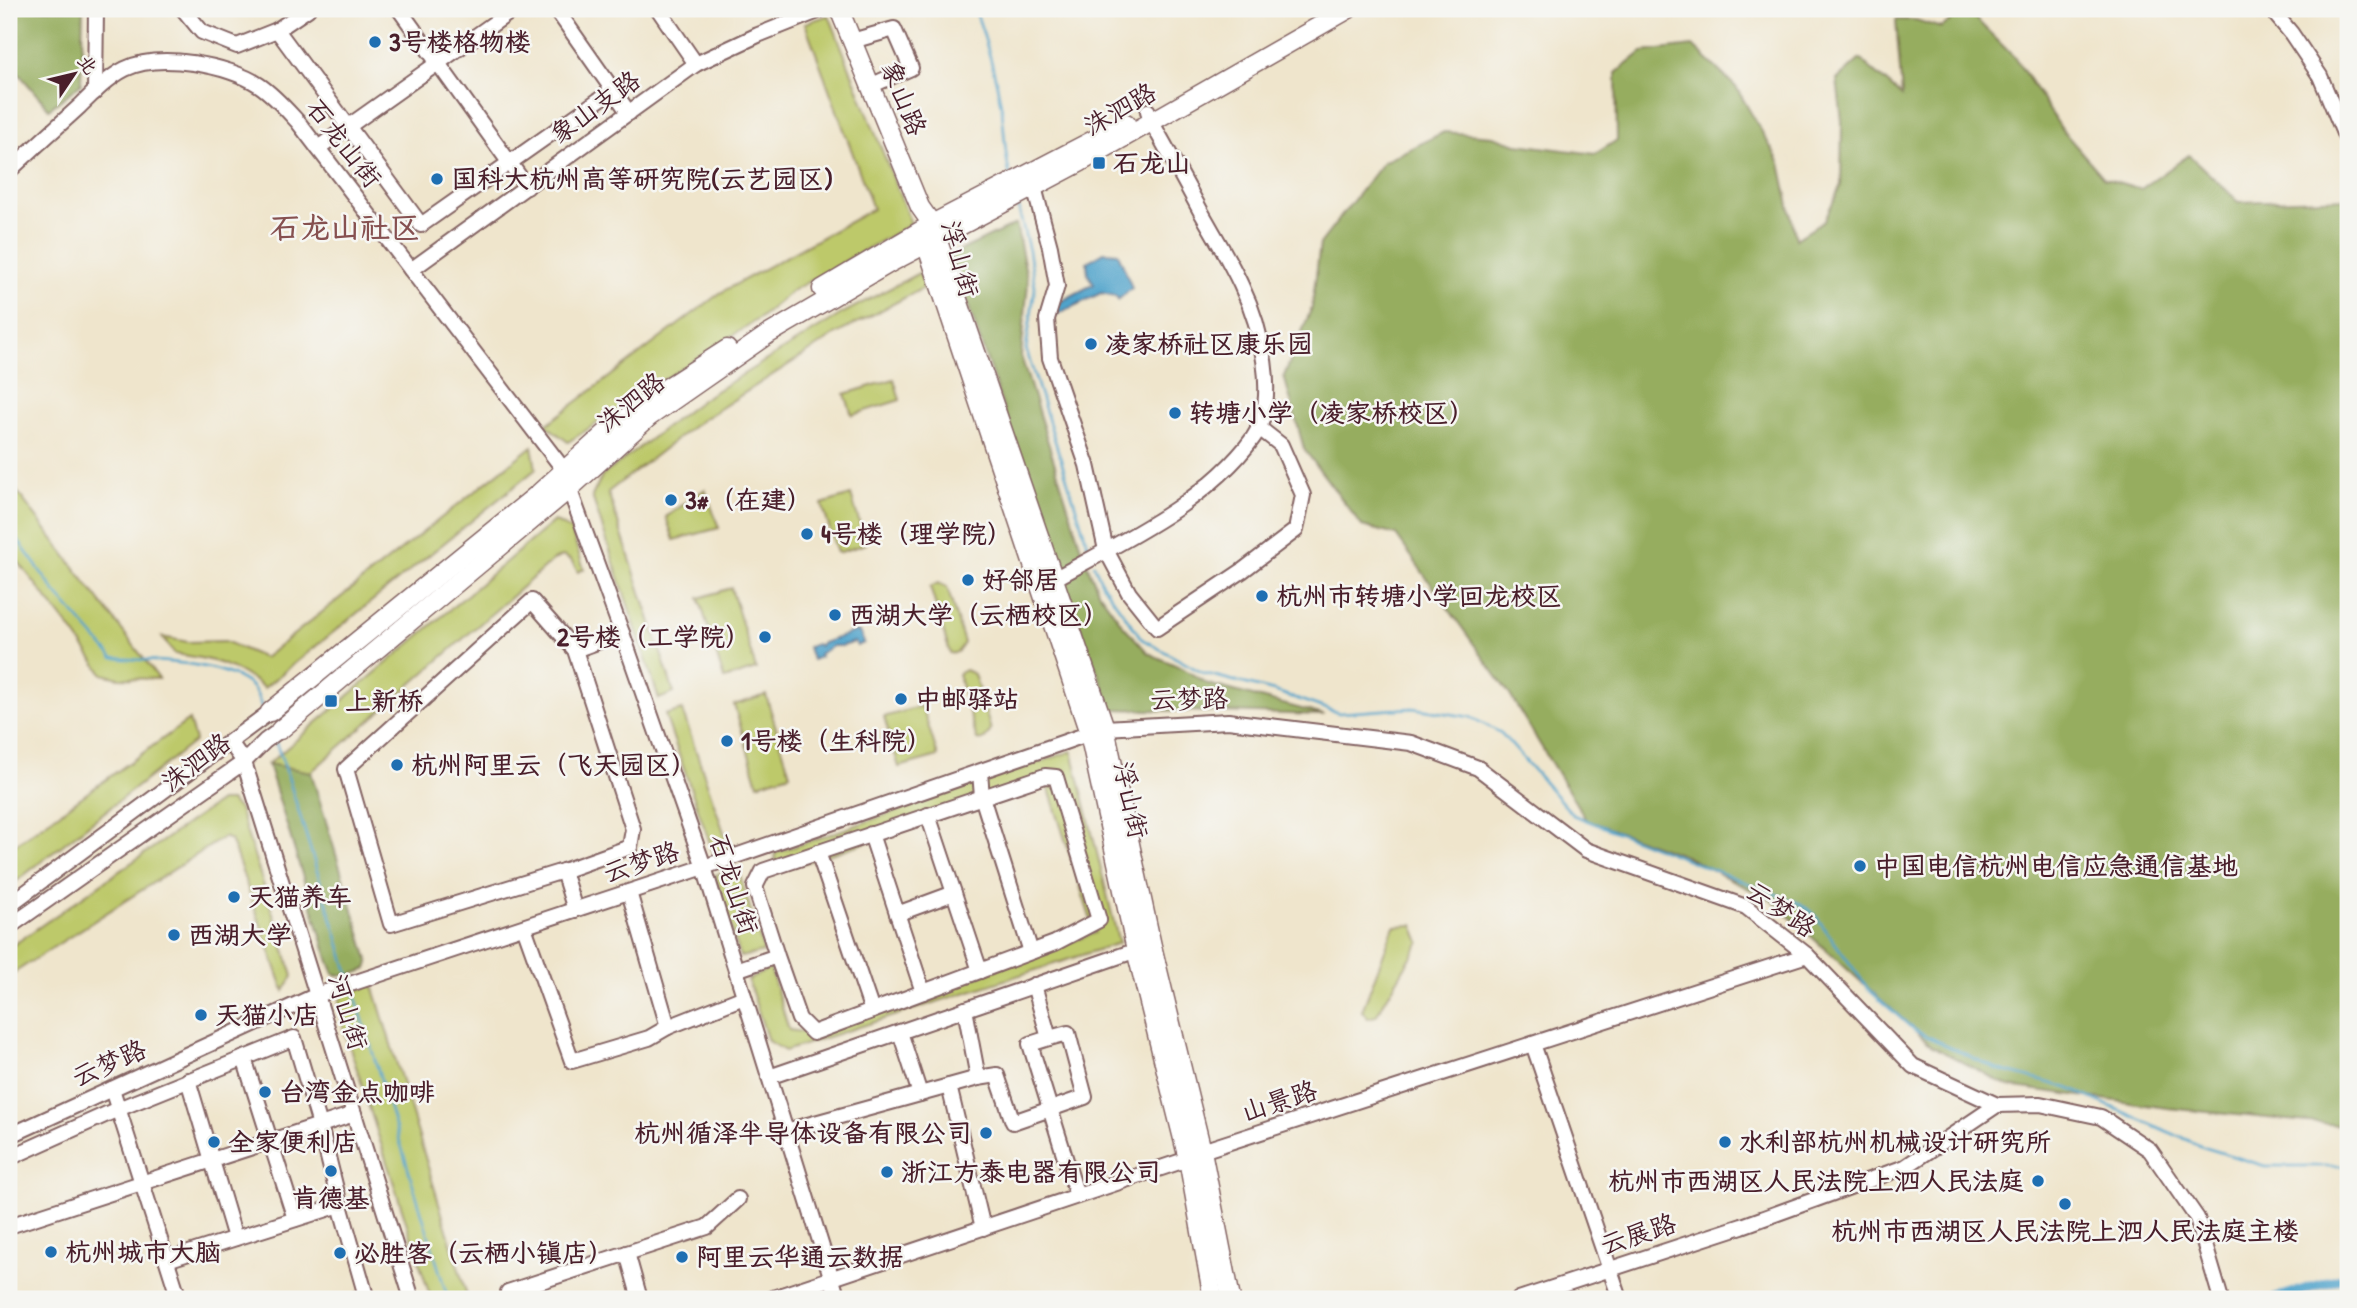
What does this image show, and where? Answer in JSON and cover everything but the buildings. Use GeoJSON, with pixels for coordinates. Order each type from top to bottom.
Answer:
{"type":"FeatureCollection","features":[{"type":"Feature","properties":{"kind":"main road","name":"象山路"},"geometry":{"type":"LineString","coordinates":[[839,9],[920,207]]}},
{"type":"Feature","properties":{"kind":"main road","name":"洙泗路"},"geometry":{"type":"LineString","coordinates":[[1150,116],[1329,9]]}},
{"type":"Feature","properties":{"kind":"main road","name":"洙泗路"},"geometry":{"type":"LineString","coordinates":[[261,719],[299,692],[608,431],[663,390],[804,300],[1017,190],[1349,9]]}},
{"type":"Feature","properties":{"kind":"main road","name":"浮山街"},"geometry":{"type":"LineString","coordinates":[[920,207],[1097,731]]}},
{"type":"Feature","properties":{"kind":"main road","name":"洙泗路"},"geometry":{"type":"LineString","coordinates":[[272,735],[568,490],[649,417],[766,335],[928,234]]}},
{"type":"Feature","properties":{"kind":"main road","name":"浮山街"},"geometry":{"type":"LineString","coordinates":[[928,234],[1054,579],[1097,731],[1144,948],[1231,1299]]}},
{"type":"Feature","properties":{"kind":"main road","name":"浮山街"},"geometry":{"type":"LineString","coordinates":[[1195,1155],[1213,1299]]}},
{"type":"Feature","properties":{"kind":"street"},"geometry":{"type":"LineString","coordinates":[[95,92],[96,9]]}},
{"type":"Feature","properties":{"kind":"street"},"geometry":{"type":"LineString","coordinates":[[183,9],[202,32],[237,46],[277,30],[308,9]]}},
{"type":"Feature","properties":{"kind":"street"},"geometry":{"type":"LineString","coordinates":[[400,9],[527,187]]}},
{"type":"Feature","properties":{"kind":"street"},"geometry":{"type":"LineString","coordinates":[[318,148],[514,9]]}},
{"type":"Feature","properties":{"kind":"street"},"geometry":{"type":"LineString","coordinates":[[556,9],[629,113]]}},
{"type":"Feature","properties":{"kind":"street"},"geometry":{"type":"LineString","coordinates":[[658,9],[696,64]]}},
{"type":"Feature","properties":{"kind":"street","name":"象山支路"},"geometry":{"type":"LineString","coordinates":[[411,270],[696,64],[823,9]]}},
{"type":"Feature","properties":{"kind":"street"},"geometry":{"type":"LineString","coordinates":[[2271,9],[2320,76],[2348,143]]}},
{"type":"Feature","properties":{"kind":"street"},"geometry":{"type":"LineString","coordinates":[[852,41],[894,29],[911,68],[870,86]]}},
{"type":"Feature","properties":{"kind":"street"},"geometry":{"type":"LineString","coordinates":[[277,30],[421,225],[613,90]]}},
{"type":"Feature","properties":{"kind":"street","name":"石龙山街"},"geometry":{"type":"LineString","coordinates":[[9,171],[95,92],[126,68],[153,61],[210,66],[239,74],[279,101],[318,148],[548,449],[562,472],[704,867],[838,1299]]}},
{"type":"Feature","properties":{"kind":"street"},"geometry":{"type":"LineString","coordinates":[[1054,579],[1188,500],[1229,465],[1254,436],[1265,408],[1267,378],[1255,320],[1242,286],[1150,116]]}},
{"type":"Feature","properties":{"kind":"street"},"geometry":{"type":"LineString","coordinates":[[1017,190],[1050,247],[1057,286],[1047,319],[1050,358],[1087,465],[1096,555],[1157,628],[1242,571],[1296,530],[1303,495],[1280,445],[1258,426]]}},
{"type":"Feature","properties":{"kind":"street"},"geometry":{"type":"LineString","coordinates":[[531,601],[575,650],[632,829],[630,847],[563,871],[391,924],[346,768],[531,601]]}},
{"type":"Feature","properties":{"kind":"street"},"geometry":{"type":"LineString","coordinates":[[575,650],[622,633]]}},
{"type":"Feature","properties":{"kind":"street","name":"洙泗路"},"geometry":{"type":"LineString","coordinates":[[9,905],[261,719]]}},
{"type":"Feature","properties":{"kind":"street","name":"云梦路"},"geometry":{"type":"LineString","coordinates":[[9,1136],[317,995],[704,867],[1097,731],[1228,721],[1411,743],[1478,768],[1586,850],[1746,907],[1807,956],[1913,1066],[1997,1105],[2039,1104],[2101,1117],[2150,1150],[2197,1218],[2221,1296]]}},
{"type":"Feature","properties":{"kind":"street","name":"洙泗路"},"geometry":{"type":"LineString","coordinates":[[9,927],[244,762],[272,735]]}},
{"type":"Feature","properties":{"kind":"street","name":"河山街"},"geometry":{"type":"LineString","coordinates":[[230,742],[244,762],[412,1299]]}},
{"type":"Feature","properties":{"kind":"street"},"geometry":{"type":"LineString","coordinates":[[980,772],[982,797],[1031,952]]}},
{"type":"Feature","properties":{"kind":"street"},"geometry":{"type":"LineString","coordinates":[[1045,775],[1056,777],[1098,920],[1055,943],[813,1033],[799,1019],[755,887],[763,871],[928,815],[1045,775]]}},
{"type":"Feature","properties":{"kind":"street"},"geometry":{"type":"LineString","coordinates":[[928,815],[980,971]]}},
{"type":"Feature","properties":{"kind":"street"},"geometry":{"type":"LineString","coordinates":[[871,834],[923,992]]}},
{"type":"Feature","properties":{"kind":"street"},"geometry":{"type":"LineString","coordinates":[[818,852],[872,1011]]}},
{"type":"Feature","properties":{"kind":"street"},"geometry":{"type":"LineString","coordinates":[[563,871],[575,910]]}},
{"type":"Feature","properties":{"kind":"street"},"geometry":{"type":"LineString","coordinates":[[629,892],[668,1027]]}},
{"type":"Feature","properties":{"kind":"street"},"geometry":{"type":"LineString","coordinates":[[898,914],[954,893]]}},
{"type":"Feature","properties":{"kind":"street"},"geometry":{"type":"LineString","coordinates":[[524,927],[572,1061],[649,1038],[668,1027],[744,997]]}},
{"type":"Feature","properties":{"kind":"street"},"geometry":{"type":"LineString","coordinates":[[769,1077],[1144,948]]}},
{"type":"Feature","properties":{"kind":"street"},"geometry":{"type":"LineString","coordinates":[[736,970],[777,956]]}},
{"type":"Feature","properties":{"kind":"street","name":"山景路"},"geometry":{"type":"LineString","coordinates":[[770,1299],[1195,1155],[1807,956]]}},
{"type":"Feature","properties":{"kind":"street"},"geometry":{"type":"LineString","coordinates":[[1034,985],[1049,1038]]}},
{"type":"Feature","properties":{"kind":"street"},"geometry":{"type":"LineString","coordinates":[[965,1009],[978,1078]]}},
{"type":"Feature","properties":{"kind":"street"},"geometry":{"type":"LineString","coordinates":[[900,1032],[920,1094]]}},
{"type":"Feature","properties":{"kind":"street"},"geometry":{"type":"LineString","coordinates":[[786,1131],[997,1075],[1013,1122],[1050,1110],[1085,1097],[1068,1033],[1030,1044],[1050,1110],[1077,1196]]}},
{"type":"Feature","properties":{"kind":"street"},"geometry":{"type":"LineString","coordinates":[[9,1158],[118,1109],[294,1038],[320,1125],[363,1298]]}},
{"type":"Feature","properties":{"kind":"street"},"geometry":{"type":"LineString","coordinates":[[1533,1044],[1620,1299]]}},
{"type":"Feature","properties":{"kind":"street"},"geometry":{"type":"LineString","coordinates":[[244,1058],[295,1219]]}},
{"type":"Feature","properties":{"kind":"street"},"geometry":{"type":"LineString","coordinates":[[188,1080],[234,1238]]}},
{"type":"Feature","properties":{"kind":"street"},"geometry":{"type":"LineString","coordinates":[[949,1086],[983,1228]]}},
{"type":"Feature","properties":{"kind":"street"},"geometry":{"type":"LineString","coordinates":[[112,1089],[179,1299]]}},
{"type":"Feature","properties":{"kind":"street","name":"云展路"},"geometry":{"type":"LineString","coordinates":[[1520,1299],[1742,1226],[1905,1167],[1997,1105]]}},
{"type":"Feature","properties":{"kind":"street"},"geometry":{"type":"LineString","coordinates":[[9,1226],[354,1114]]}},
{"type":"Feature","properties":{"kind":"street"},"geometry":{"type":"LineString","coordinates":[[508,1292],[707,1227],[738,1199]]}},
{"type":"Feature","properties":{"kind":"street"},"geometry":{"type":"LineString","coordinates":[[167,1260],[340,1205]]}},
{"type":"Feature","properties":{"kind":"street"},"geometry":{"type":"LineString","coordinates":[[627,1253],[640,1299]]}},
{"type":"Feature","properties":{"kind":"green space"},"geometry":{"type":"Polygon","coordinates":[[[13,9],[83,9],[81,84],[49,109],[9,62],[15,15],[13,9]]]}},
{"type":"Feature","properties":{"kind":"green space"},"geometry":{"type":"Polygon","coordinates":[[[1966,9],[2015,58],[2063,131],[2104,178],[2141,189],[2189,155],[2239,202],[2348,198],[2348,1126],[2167,1108],[2008,1086],[1932,1046],[1771,900],[1685,856],[1586,820],[1510,695],[1396,535],[1362,526],[1304,449],[1284,376],[1312,307],[1320,244],[1383,162],[1444,132],[1493,136],[1517,144],[1595,154],[1617,140],[1616,73],[1642,52],[1693,46],[1736,87],[1780,163],[1796,239],[1824,221],[1841,185],[1842,121],[1837,80],[1860,59],[1902,96],[1896,20],[1916,20],[1941,28],[1966,9]]]}},
{"type":"Feature","properties":{"kind":"green space"},"geometry":{"type":"Polygon","coordinates":[[[829,15],[911,224],[792,291],[761,317],[568,442],[546,425],[720,293],[873,209],[805,23],[829,15]]]}},
{"type":"Feature","properties":{"kind":"green space"},"geometry":{"type":"Polygon","coordinates":[[[1016,224],[1028,283],[1021,356],[1083,554],[1098,591],[1148,653],[1182,668],[1208,684],[1324,715],[1112,709],[1063,583],[951,255],[1016,224]]]}},
{"type":"Feature","properties":{"kind":"green space"},"geometry":{"type":"Polygon","coordinates":[[[919,273],[925,287],[838,333],[696,424],[608,492],[674,693],[659,699],[592,496],[602,476],[703,399],[843,313],[919,273]]]}},
{"type":"Feature","properties":{"kind":"green space"},"geometry":{"type":"Polygon","coordinates":[[[894,379],[900,400],[852,415],[845,394],[894,379]]]}},
{"type":"Feature","properties":{"kind":"green space"},"geometry":{"type":"Polygon","coordinates":[[[532,446],[536,469],[264,688],[242,673],[222,664],[175,654],[162,637],[188,642],[225,641],[264,658],[532,446]]]}},
{"type":"Feature","properties":{"kind":"green space"},"geometry":{"type":"Polygon","coordinates":[[[9,481],[159,679],[119,678],[103,674],[9,550],[9,481]]]}},
{"type":"Feature","properties":{"kind":"green space"},"geometry":{"type":"Polygon","coordinates":[[[705,489],[719,528],[674,540],[666,517],[705,489]]]}},
{"type":"Feature","properties":{"kind":"green space"},"geometry":{"type":"Polygon","coordinates":[[[851,495],[866,544],[837,553],[822,504],[851,495]]]}},
{"type":"Feature","properties":{"kind":"green space"},"geometry":{"type":"Polygon","coordinates":[[[554,521],[571,530],[584,569],[578,572],[571,560],[563,556],[553,560],[311,772],[268,764],[554,521]]]}},
{"type":"Feature","properties":{"kind":"green space"},"geometry":{"type":"Polygon","coordinates":[[[938,583],[947,587],[964,643],[955,653],[950,653],[930,587],[938,583]]]}},
{"type":"Feature","properties":{"kind":"green space"},"geometry":{"type":"Polygon","coordinates":[[[731,588],[756,669],[724,679],[699,598],[731,588]]]}},
{"type":"Feature","properties":{"kind":"green space"},"geometry":{"type":"Polygon","coordinates":[[[965,670],[974,674],[991,730],[982,740],[977,740],[958,674],[965,670]]]}},
{"type":"Feature","properties":{"kind":"green space"},"geometry":{"type":"Polygon","coordinates":[[[766,695],[790,774],[758,784],[734,705],[766,695]]]}},
{"type":"Feature","properties":{"kind":"green space"},"geometry":{"type":"Polygon","coordinates":[[[922,706],[938,756],[899,767],[884,717],[922,706]]]}},
{"type":"Feature","properties":{"kind":"green space"},"geometry":{"type":"Polygon","coordinates":[[[682,710],[729,847],[713,852],[665,715],[682,710]]]}},
{"type":"Feature","properties":{"kind":"green space"},"geometry":{"type":"Polygon","coordinates":[[[189,720],[195,741],[9,887],[9,849],[189,720]]]}},
{"type":"Feature","properties":{"kind":"green space"},"geometry":{"type":"Polygon","coordinates":[[[1072,751],[1119,943],[785,1051],[768,1041],[748,980],[770,968],[789,1030],[818,1034],[1095,933],[1047,783],[776,872],[775,853],[1072,751]]]}},
{"type":"Feature","properties":{"kind":"green space"},"geometry":{"type":"Polygon","coordinates":[[[268,764],[311,772],[369,963],[367,969],[351,974],[334,974],[268,764]]]}},
{"type":"Feature","properties":{"kind":"green space"},"geometry":{"type":"Polygon","coordinates":[[[220,801],[230,801],[239,809],[293,976],[284,991],[234,849],[230,840],[224,837],[9,976],[9,948],[220,801]]]}},
{"type":"Feature","properties":{"kind":"green space"},"geometry":{"type":"Polygon","coordinates":[[[737,867],[764,952],[740,957],[715,875],[737,867]]]}},
{"type":"Feature","properties":{"kind":"green space"},"geometry":{"type":"Polygon","coordinates":[[[1413,925],[1420,942],[1376,1016],[1368,1018],[1362,1011],[1394,926],[1413,925]]]}},
{"type":"Feature","properties":{"kind":"green space"},"geometry":{"type":"Polygon","coordinates":[[[373,985],[468,1299],[431,1299],[343,1026],[339,1004],[342,995],[373,985]]]}},
{"type":"Feature","properties":{"kind":"water"},"geometry":{"type":"Polygon","coordinates":[[[1104,252],[1118,253],[1132,288],[1118,300],[1116,296],[1101,293],[1047,319],[1050,307],[1094,284],[1088,274],[1087,262],[1104,252]]]}},
{"type":"Feature","properties":{"kind":"water"},"geometry":{"type":"Polygon","coordinates":[[[856,631],[860,633],[864,643],[857,646],[855,642],[833,646],[812,660],[808,647],[816,644],[820,646],[856,631]]]}},
{"type":"Feature","properties":{"kind":"waterway"},"geometry":{"type":"LineString","coordinates":[[975,9],[999,93],[1010,176]]}},
{"type":"Feature","properties":{"kind":"waterway"},"geometry":{"type":"LineString","coordinates":[[1017,203],[1035,288],[1026,349],[1091,555]]}},
{"type":"Feature","properties":{"kind":"waterway"},"geometry":{"type":"LineString","coordinates":[[9,528],[56,593],[113,658],[186,664],[224,672],[240,678],[252,687],[263,712]]}},
{"type":"Feature","properties":{"kind":"waterway"},"geometry":{"type":"LineString","coordinates":[[1094,564],[1102,584],[1142,639],[1203,673],[1274,691],[1339,713],[1413,708],[1470,717],[1501,733],[1573,815],[1801,904],[1815,915],[1869,990],[1914,1030],[1997,1069],[2068,1088],[2203,1147],[2265,1166],[2348,1166]]}},
{"type":"Feature","properties":{"kind":"waterway"},"geometry":{"type":"LineString","coordinates":[[275,741],[350,978]]}},
{"type":"Feature","properties":{"kind":"waterway"},"geometry":{"type":"LineString","coordinates":[[353,988],[448,1299]]}},
{"type":"Feature","properties":{"kind":"waterway"},"geometry":{"type":"LineString","coordinates":[[2274,1299],[2348,1276]]}},
{"type":"Feature","properties":{"kind":"place","name":"3号楼格物楼"},"geometry":{"type":"Point","coordinates":[375,42]}},
{"type":"Feature","properties":{"kind":"place","name":"石龙山"},"geometry":{"type":"Point","coordinates":[1099,163]}},
{"type":"Feature","properties":{"kind":"place","name":"国科大杭州高等研究院(云艺园区)"},"geometry":{"type":"Point","coordinates":[437,179]}},
{"type":"Feature","properties":{"kind":"place","name":"凌家桥社区康乐园"},"geometry":{"type":"Point","coordinates":[1091,344]}},
{"type":"Feature","properties":{"kind":"place","name":"转塘小学（凌家桥校区）"},"geometry":{"type":"Point","coordinates":[1175,413]}},
{"type":"Feature","properties":{"kind":"place","name":"3#（在建）"},"geometry":{"type":"Point","coordinates":[671,500]}},
{"type":"Feature","properties":{"kind":"place","name":"4号楼（理学院）"},"geometry":{"type":"Point","coordinates":[807,534]}},
{"type":"Feature","properties":{"kind":"place","name":"好邻居"},"geometry":{"type":"Point","coordinates":[968,580]}},
{"type":"Feature","properties":{"kind":"place","name":"杭州市转塘小学回龙校区"},"geometry":{"type":"Point","coordinates":[1262,596]}},
{"type":"Feature","properties":{"kind":"place","name":"西湖大学（云栖校区）"},"geometry":{"type":"Point","coordinates":[835,615]}},
{"type":"Feature","properties":{"kind":"place","name":"2号楼（工学院）"},"geometry":{"type":"Point","coordinates":[765,637]}},
{"type":"Feature","properties":{"kind":"place","name":"中邮驿站"},"geometry":{"type":"Point","coordinates":[901,699]}},
{"type":"Feature","properties":{"kind":"place","name":"上新桥"},"geometry":{"type":"Point","coordinates":[331,701]}},
{"type":"Feature","properties":{"kind":"place","name":"1号楼（生科院）"},"geometry":{"type":"Point","coordinates":[727,741]}},
{"type":"Feature","properties":{"kind":"place","name":"杭州阿里云（飞天园区）"},"geometry":{"type":"Point","coordinates":[397,765]}},
{"type":"Feature","properties":{"kind":"place","name":"中国电信杭州电信应急通信基地"},"geometry":{"type":"Point","coordinates":[1860,866]}},
{"type":"Feature","properties":{"kind":"place","name":"天猫养车"},"geometry":{"type":"Point","coordinates":[234,897]}},
{"type":"Feature","properties":{"kind":"place","name":"西湖大学"},"geometry":{"type":"Point","coordinates":[174,935]}},
{"type":"Feature","properties":{"kind":"place","name":"天猫小店"},"geometry":{"type":"Point","coordinates":[201,1015]}},
{"type":"Feature","properties":{"kind":"place","name":"台湾金点咖啡"},"geometry":{"type":"Point","coordinates":[265,1092]}},
{"type":"Feature","properties":{"kind":"place","name":"杭州循泽半导体设备有限公司"},"geometry":{"type":"Point","coordinates":[986,1133]}},
{"type":"Feature","properties":{"kind":"place","name":"全家便利店"},"geometry":{"type":"Point","coordinates":[214,1142]}},
{"type":"Feature","properties":{"kind":"place","name":"水利部杭州机械设计研究所"},"geometry":{"type":"Point","coordinates":[1725,1142]}},
{"type":"Feature","properties":{"kind":"place","name":"肯德基"},"geometry":{"type":"Point","coordinates":[331,1171]}},
{"type":"Feature","properties":{"kind":"place","name":"浙江方泰电器有限公司"},"geometry":{"type":"Point","coordinates":[887,1172]}},
{"type":"Feature","properties":{"kind":"place","name":"杭州市西湖区人民法院上泗人民法庭"},"geometry":{"type":"Point","coordinates":[2038,1181]}},
{"type":"Feature","properties":{"kind":"place","name":"杭州市西湖区人民法院上泗人民法庭主楼"},"geometry":{"type":"Point","coordinates":[2065,1204]}},
{"type":"Feature","properties":{"kind":"place","name":"杭州城市大脑"},"geometry":{"type":"Point","coordinates":[51,1252]}},
{"type":"Feature","properties":{"kind":"place","name":"必胜客（云栖小镇店）"},"geometry":{"type":"Point","coordinates":[340,1253]}},
{"type":"Feature","properties":{"kind":"place","name":"阿里云华通云数据"},"geometry":{"type":"Point","coordinates":[682,1257]}},
{"type":"Feature","properties":{"kind":"district","name":"石龙山社区"},"geometry":{"type":"Point","coordinates":[345,228]}}]}
